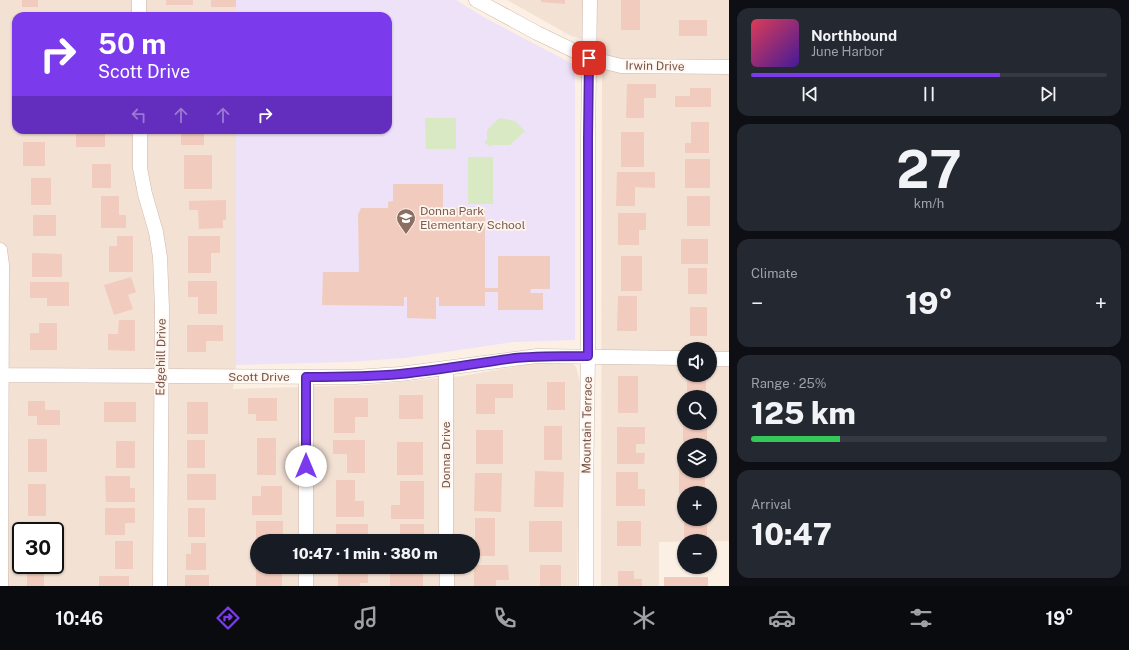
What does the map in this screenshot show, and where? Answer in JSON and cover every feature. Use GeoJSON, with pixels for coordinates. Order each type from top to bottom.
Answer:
{"type":"FeatureCollection","features":[{"type":"Feature","properties":{"kind":"street"},"geometry":{"type":"LineString","coordinates":[[139,0],[139,12]]}},
{"type":"Feature","properties":{"kind":"street","name":"Irwin Drive"},"geometry":{"type":"LineString","coordinates":[[476,0],[538,34],[589,58],[621,66],[729,67]]}},
{"type":"Feature","properties":{"kind":"street","name":"Mountain Terrace"},"geometry":{"type":"LineString","coordinates":[[586,586],[590,0]]}},
{"type":"Feature","properties":{"kind":"street","name":"Edgehill Drive"},"geometry":{"type":"LineString","coordinates":[[140,134],[140,168],[145,194],[156,232],[160,257],[162,308],[160,376],[160,586]]}},
{"type":"Feature","properties":{"kind":"street"},"geometry":{"type":"LineString","coordinates":[[0,250],[2,265],[1,586]]}},
{"type":"Feature","properties":{"kind":"street","name":"Scott Drive"},"geometry":{"type":"LineString","coordinates":[[1,374],[355,377],[446,369],[529,357],[588,356],[677,358]]}},
{"type":"Feature","properties":{"kind":"street"},"geometry":{"type":"LineString","coordinates":[[717,359],[729,359]]}},
{"type":"Feature","properties":{"kind":"street","name":"Donna Drive"},"geometry":{"type":"LineString","coordinates":[[446,369],[446,534]]}},
{"type":"Feature","properties":{"kind":"street"},"geometry":{"type":"LineString","coordinates":[[306,377],[306,534]]}},
{"type":"Feature","properties":{"kind":"street"},"geometry":{"type":"LineString","coordinates":[[306,574],[306,586]]}},
{"type":"Feature","properties":{"kind":"street"},"geometry":{"type":"LineString","coordinates":[[446,574],[447,586]]}},
{"type":"Feature","properties":{"kind":"shaded area"},"geometry":{"type":"Polygon","coordinates":[[[0,0],[236,0],[236,12],[12,12],[12,134],[236,134],[236,365],[233,389],[367,385],[462,376],[536,363],[571,361],[576,367],[580,381],[577,586],[0,586],[0,0]]]}},
{"type":"Feature","properties":{"kind":"shaded area","name":"Donna Park Elementary School"},"geometry":{"type":"Polygon","coordinates":[[[236,0],[456,0],[487,19],[575,65],[575,340],[513,342],[405,358],[347,362],[236,365],[236,134],[392,134],[392,12],[236,12],[236,0]]]}},
{"type":"Feature","properties":{"kind":"shaded area"},"geometry":{"type":"Polygon","coordinates":[[[507,0],[729,0],[729,541],[717,541],[717,534],[677,534],[677,542],[659,542],[659,586],[601,586],[602,44],[571,36],[507,0]]]}},
{"type":"Feature","properties":{"kind":"green space"},"geometry":{"type":"Polygon","coordinates":[[[425,118],[456,118],[456,149],[426,149],[425,118]]]}},
{"type":"Feature","properties":{"kind":"green space"},"geometry":{"type":"Polygon","coordinates":[[[499,118],[515,121],[525,131],[510,145],[492,145],[490,147],[484,142],[487,140],[487,130],[499,118]]]}},
{"type":"Feature","properties":{"kind":"green space"},"geometry":{"type":"Polygon","coordinates":[[[468,157],[493,157],[493,204],[468,204],[468,157]]]}},
{"type":"Feature","properties":{"kind":"building"},"geometry":{"type":"Polygon","coordinates":[[[22,0],[38,0],[38,7],[22,7],[22,0]]]}},
{"type":"Feature","properties":{"kind":"building"},"geometry":{"type":"Polygon","coordinates":[[[166,0],[193,0],[193,5],[166,5],[166,0]]]}},
{"type":"Feature","properties":{"kind":"building"},"geometry":{"type":"Polygon","coordinates":[[[211,0],[236,0],[236,7],[211,7],[211,0]]]}},
{"type":"Feature","properties":{"kind":"building"},"geometry":{"type":"Polygon","coordinates":[[[541,0],[565,0],[565,4],[541,2],[541,0]]]}},
{"type":"Feature","properties":{"kind":"building"},"geometry":{"type":"Polygon","coordinates":[[[621,0],[640,0],[640,30],[621,30],[621,0]]]}},
{"type":"Feature","properties":{"kind":"building"},"geometry":{"type":"Polygon","coordinates":[[[679,20],[707,20],[707,36],[679,36],[679,20]]]}},
{"type":"Feature","properties":{"kind":"building"},"geometry":{"type":"Polygon","coordinates":[[[627,84],[656,84],[656,98],[644,98],[644,118],[626,118],[627,84]]]}},
{"type":"Feature","properties":{"kind":"building"},"geometry":{"type":"Polygon","coordinates":[[[690,88],[711,88],[711,107],[675,107],[675,96],[690,96],[690,88]]]}},
{"type":"Feature","properties":{"kind":"building"},"geometry":{"type":"Polygon","coordinates":[[[691,122],[709,122],[709,153],[685,153],[685,143],[691,143],[691,122]]]}},
{"type":"Feature","properties":{"kind":"building"},"geometry":{"type":"Polygon","coordinates":[[[621,132],[644,132],[644,167],[621,167],[621,132]]]}},
{"type":"Feature","properties":{"kind":"building"},"geometry":{"type":"Polygon","coordinates":[[[76,134],[105,134],[105,147],[76,147],[76,134]]]}},
{"type":"Feature","properties":{"kind":"building"},"geometry":{"type":"Polygon","coordinates":[[[181,134],[204,134],[204,145],[181,145],[181,134]]]}},
{"type":"Feature","properties":{"kind":"building"},"geometry":{"type":"Polygon","coordinates":[[[23,142],[45,142],[45,166],[23,166],[23,142]]]}},
{"type":"Feature","properties":{"kind":"building"},"geometry":{"type":"Polygon","coordinates":[[[184,155],[212,155],[212,189],[184,189],[184,155]]]}},
{"type":"Feature","properties":{"kind":"building"},"geometry":{"type":"Polygon","coordinates":[[[685,159],[710,159],[710,188],[685,188],[685,159]]]}},
{"type":"Feature","properties":{"kind":"building"},"geometry":{"type":"Polygon","coordinates":[[[92,164],[111,164],[111,188],[92,188],[92,164]]]}},
{"type":"Feature","properties":{"kind":"building"},"geometry":{"type":"Polygon","coordinates":[[[617,172],[655,172],[655,188],[635,187],[635,206],[616,206],[617,172]]]}},
{"type":"Feature","properties":{"kind":"building"},"geometry":{"type":"Polygon","coordinates":[[[31,178],[51,178],[51,205],[31,205],[31,178]]]}},
{"type":"Feature","properties":{"kind":"building"},"geometry":{"type":"Polygon","coordinates":[[[393,184],[443,184],[443,208],[485,209],[485,288],[498,288],[498,256],[550,256],[550,289],[531,289],[530,293],[543,293],[543,310],[498,310],[498,292],[485,292],[485,306],[439,306],[439,297],[436,297],[436,319],[407,318],[407,297],[404,297],[404,306],[322,305],[323,272],[359,272],[358,214],[361,208],[388,208],[388,202],[393,201],[393,184]]]}},
{"type":"Feature","properties":{"kind":"building"},"geometry":{"type":"Polygon","coordinates":[[[101,196],[119,196],[119,215],[126,215],[126,228],[101,228],[101,196]]]}},
{"type":"Feature","properties":{"kind":"building"},"geometry":{"type":"Polygon","coordinates":[[[687,196],[710,196],[710,226],[687,226],[687,196]]]}},
{"type":"Feature","properties":{"kind":"building"},"geometry":{"type":"Polygon","coordinates":[[[226,200],[226,220],[223,220],[223,228],[199,229],[198,210],[189,210],[189,201],[226,200]]]}},
{"type":"Feature","properties":{"kind":"building"},"geometry":{"type":"Polygon","coordinates":[[[618,213],[646,213],[646,230],[639,230],[639,245],[618,245],[618,213]]]}},
{"type":"Feature","properties":{"kind":"building"},"geometry":{"type":"Polygon","coordinates":[[[33,215],[56,215],[56,236],[33,236],[33,215]]]}},
{"type":"Feature","properties":{"kind":"building"},"geometry":{"type":"Polygon","coordinates":[[[117,236],[133,236],[133,272],[109,272],[109,246],[117,246],[117,236]]]}},
{"type":"Feature","properties":{"kind":"building"},"geometry":{"type":"Polygon","coordinates":[[[188,236],[220,236],[220,253],[211,253],[211,273],[188,273],[188,236]]]}},
{"type":"Feature","properties":{"kind":"building"},"geometry":{"type":"Polygon","coordinates":[[[681,239],[708,239],[708,264],[681,264],[681,239]]]}},
{"type":"Feature","properties":{"kind":"building"},"geometry":{"type":"Polygon","coordinates":[[[32,253],[62,254],[62,277],[32,277],[32,253]]]}},
{"type":"Feature","properties":{"kind":"building"},"geometry":{"type":"Polygon","coordinates":[[[621,256],[642,256],[642,291],[621,291],[621,256]]]}},
{"type":"Feature","properties":{"kind":"building"},"geometry":{"type":"Polygon","coordinates":[[[688,268],[707,268],[707,294],[688,294],[688,268]]]}},
{"type":"Feature","properties":{"kind":"building"},"geometry":{"type":"Polygon","coordinates":[[[131,277],[136,292],[128,295],[133,309],[114,315],[104,285],[131,277]]]}},
{"type":"Feature","properties":{"kind":"building"},"geometry":{"type":"Polygon","coordinates":[[[188,281],[217,281],[217,314],[198,314],[198,297],[188,297],[188,281]]]}},
{"type":"Feature","properties":{"kind":"building"},"geometry":{"type":"Polygon","coordinates":[[[30,282],[69,282],[69,306],[47,306],[47,298],[30,298],[30,282]]]}},
{"type":"Feature","properties":{"kind":"building"},"geometry":{"type":"Polygon","coordinates":[[[618,296],[637,296],[637,331],[617,331],[618,296]]]}},
{"type":"Feature","properties":{"kind":"building"},"geometry":{"type":"Polygon","coordinates":[[[690,307],[707,307],[707,336],[690,336],[690,307]]]}},
{"type":"Feature","properties":{"kind":"building"},"geometry":{"type":"Polygon","coordinates":[[[119,320],[135,320],[135,351],[108,350],[108,334],[118,334],[119,320]]]}},
{"type":"Feature","properties":{"kind":"building"},"geometry":{"type":"Polygon","coordinates":[[[39,323],[57,323],[57,350],[30,350],[30,333],[39,333],[39,323]]]}},
{"type":"Feature","properties":{"kind":"building"},"geometry":{"type":"Polygon","coordinates":[[[187,325],[223,325],[223,341],[206,341],[206,352],[187,352],[187,325]]]}},
{"type":"Feature","properties":{"kind":"building"},"geometry":{"type":"Polygon","coordinates":[[[618,376],[638,376],[638,413],[618,413],[618,376]]]}},
{"type":"Feature","properties":{"kind":"building"},"geometry":{"type":"Polygon","coordinates":[[[547,382],[565,382],[565,410],[547,410],[547,382]]]}},
{"type":"Feature","properties":{"kind":"building"},"geometry":{"type":"Polygon","coordinates":[[[687,382],[706,382],[706,390],[687,390],[687,382]]]}},
{"type":"Feature","properties":{"kind":"building"},"geometry":{"type":"Polygon","coordinates":[[[476,384],[513,384],[513,398],[495,398],[495,414],[476,414],[476,384]]]}},
{"type":"Feature","properties":{"kind":"building"},"geometry":{"type":"Polygon","coordinates":[[[399,395],[423,395],[423,419],[399,419],[399,395]]]}},
{"type":"Feature","properties":{"kind":"building"},"geometry":{"type":"Polygon","coordinates":[[[248,398],[277,398],[277,421],[256,421],[256,414],[248,414],[248,398]]]}},
{"type":"Feature","properties":{"kind":"building"},"geometry":{"type":"Polygon","coordinates":[[[334,398],[368,398],[368,417],[355,417],[355,433],[334,433],[334,398]]]}},
{"type":"Feature","properties":{"kind":"building"},"geometry":{"type":"Polygon","coordinates":[[[28,401],[45,401],[45,410],[60,410],[60,425],[37,425],[37,416],[28,416],[28,401]]]}},
{"type":"Feature","properties":{"kind":"building"},"geometry":{"type":"Polygon","coordinates":[[[104,402],[136,402],[136,422],[104,422],[104,402]]]}},
{"type":"Feature","properties":{"kind":"building"},"geometry":{"type":"Polygon","coordinates":[[[187,402],[208,402],[208,434],[187,434],[187,402]]]}},
{"type":"Feature","properties":{"kind":"building"},"geometry":{"type":"Polygon","coordinates":[[[544,426],[562,426],[562,460],[544,460],[544,426]]]}},
{"type":"Feature","properties":{"kind":"building"},"geometry":{"type":"Polygon","coordinates":[[[617,427],[645,427],[645,444],[636,444],[636,453],[645,453],[644,464],[617,464],[617,427]]]}},
{"type":"Feature","properties":{"kind":"building"},"geometry":{"type":"Polygon","coordinates":[[[476,430],[503,430],[503,464],[476,464],[476,430]]]}},
{"type":"Feature","properties":{"kind":"building"},"geometry":{"type":"Polygon","coordinates":[[[683,430],[707,430],[707,438],[683,438],[683,430]]]}},
{"type":"Feature","properties":{"kind":"building"},"geometry":{"type":"Polygon","coordinates":[[[257,438],[276,438],[276,475],[257,475],[257,438]]]}},
{"type":"Feature","properties":{"kind":"building"},"geometry":{"type":"Polygon","coordinates":[[[28,439],[47,439],[47,472],[28,472],[28,439]]]}},
{"type":"Feature","properties":{"kind":"building"},"geometry":{"type":"Polygon","coordinates":[[[187,440],[205,440],[205,468],[187,468],[187,440]]]}},
{"type":"Feature","properties":{"kind":"building"},"geometry":{"type":"Polygon","coordinates":[[[333,440],[365,440],[365,473],[347,473],[347,454],[333,454],[333,440]]]}},
{"type":"Feature","properties":{"kind":"building"},"geometry":{"type":"Polygon","coordinates":[[[116,441],[135,441],[135,468],[116,468],[116,441]]]}},
{"type":"Feature","properties":{"kind":"building"},"geometry":{"type":"Polygon","coordinates":[[[397,442],[423,442],[423,475],[397,475],[397,442]]]}},
{"type":"Feature","properties":{"kind":"building"},"geometry":{"type":"Polygon","coordinates":[[[535,471],[564,472],[563,507],[534,507],[535,471]]]}},
{"type":"Feature","properties":{"kind":"building"},"geometry":{"type":"Polygon","coordinates":[[[616,472],[638,472],[638,489],[645,489],[645,506],[616,506],[616,472]]]}},
{"type":"Feature","properties":{"kind":"building"},"geometry":{"type":"Polygon","coordinates":[[[475,473],[502,473],[501,512],[474,511],[475,473]]]}},
{"type":"Feature","properties":{"kind":"building"},"geometry":{"type":"Polygon","coordinates":[[[187,474],[216,474],[216,500],[187,500],[187,474]]]}},
{"type":"Feature","properties":{"kind":"building"},"geometry":{"type":"Polygon","coordinates":[[[105,476],[130,476],[130,488],[135,488],[135,502],[106,502],[105,476]]]}},
{"type":"Feature","properties":{"kind":"building"},"geometry":{"type":"Polygon","coordinates":[[[679,478],[705,478],[705,486],[679,486],[679,478]]]}},
{"type":"Feature","properties":{"kind":"building"},"geometry":{"type":"Polygon","coordinates":[[[336,480],[355,480],[355,501],[364,501],[364,517],[336,517],[336,480]]]}},
{"type":"Feature","properties":{"kind":"building"},"geometry":{"type":"Polygon","coordinates":[[[400,481],[424,481],[424,519],[391,519],[391,505],[400,505],[400,481]]]}},
{"type":"Feature","properties":{"kind":"building"},"geometry":{"type":"Polygon","coordinates":[[[28,484],[46,484],[46,516],[28,516],[28,484]]]}},
{"type":"Feature","properties":{"kind":"building"},"geometry":{"type":"Polygon","coordinates":[[[261,486],[282,486],[282,515],[252,515],[252,496],[261,496],[261,486]]]}},
{"type":"Feature","properties":{"kind":"building"},"geometry":{"type":"Polygon","coordinates":[[[105,508],[135,508],[135,523],[125,523],[125,535],[105,535],[105,508]]]}},
{"type":"Feature","properties":{"kind":"building"},"geometry":{"type":"Polygon","coordinates":[[[188,508],[205,508],[205,537],[188,537],[188,508]]]}},
{"type":"Feature","properties":{"kind":"building"},"geometry":{"type":"Polygon","coordinates":[[[475,518],[495,518],[495,556],[480,556],[480,534],[475,534],[475,518]]]}},
{"type":"Feature","properties":{"kind":"building"},"geometry":{"type":"Polygon","coordinates":[[[256,521],[283,521],[283,534],[256,534],[256,521]]]}},
{"type":"Feature","properties":{"kind":"building"},"geometry":{"type":"Polygon","coordinates":[[[529,521],[562,521],[562,552],[529,552],[529,521]]]}},
{"type":"Feature","properties":{"kind":"building"},"geometry":{"type":"Polygon","coordinates":[[[617,521],[641,521],[641,546],[617,546],[617,521]]]}},
{"type":"Feature","properties":{"kind":"building"},"geometry":{"type":"Polygon","coordinates":[[[336,524],[368,524],[368,534],[336,534],[336,524]]]}},
{"type":"Feature","properties":{"kind":"building"},"geometry":{"type":"Polygon","coordinates":[[[400,524],[424,524],[424,534],[400,534],[400,524]]]}},
{"type":"Feature","properties":{"kind":"building"},"geometry":{"type":"Polygon","coordinates":[[[684,526],[707,526],[707,534],[684,534],[684,526]]]}},
{"type":"Feature","properties":{"kind":"building"},"geometry":{"type":"Polygon","coordinates":[[[115,541],[133,541],[133,569],[115,569],[115,541]]]}},
{"type":"Feature","properties":{"kind":"building"},"geometry":{"type":"Polygon","coordinates":[[[191,543],[206,543],[206,570],[186,570],[186,554],[191,554],[191,543]]]}},
{"type":"Feature","properties":{"kind":"building"},"geometry":{"type":"Polygon","coordinates":[[[480,565],[508,565],[509,580],[496,580],[496,586],[474,586],[474,574],[480,574],[480,565]]]}},
{"type":"Feature","properties":{"kind":"building"},"geometry":{"type":"Polygon","coordinates":[[[540,565],[561,565],[561,586],[540,586],[540,565]]]}},
{"type":"Feature","properties":{"kind":"building"},"geometry":{"type":"Polygon","coordinates":[[[618,571],[634,571],[634,579],[642,579],[642,586],[618,586],[618,571]]]}},
{"type":"Feature","properties":{"kind":"building"},"geometry":{"type":"Polygon","coordinates":[[[27,574],[44,574],[44,586],[27,586],[27,574]]]}},
{"type":"Feature","properties":{"kind":"building"},"geometry":{"type":"Polygon","coordinates":[[[256,574],[282,574],[282,586],[256,586],[256,574]]]}},
{"type":"Feature","properties":{"kind":"building"},"geometry":{"type":"Polygon","coordinates":[[[338,574],[368,574],[368,583],[360,583],[360,586],[338,586],[338,574]]]}},
{"type":"Feature","properties":{"kind":"building"},"geometry":{"type":"Polygon","coordinates":[[[390,574],[423,574],[423,586],[390,586],[390,574]]]}},
{"type":"Feature","properties":{"kind":"building"},"geometry":{"type":"Polygon","coordinates":[[[185,575],[209,575],[209,586],[185,586],[185,575]]]}},
{"type":"Feature","properties":{"kind":"building"},"geometry":{"type":"Polygon","coordinates":[[[99,576],[129,576],[129,586],[99,586],[99,576]]]}},
{"type":"Feature","properties":{"kind":"building"},"geometry":{"type":"Polygon","coordinates":[[[664,577],[708,577],[708,586],[664,586],[664,577]]]}},
{"type":"Feature","properties":{"kind":"place","name":"Donna Park Elementary School"},"geometry":{"type":"Point","coordinates":[406,235]}},
{"type":"Feature","properties":{"kind":"route"},"geometry":{"type":"LineString","coordinates":[[306,466],[306,377],[355,377],[400,374],[446,369],[514,358],[536,356],[588,356],[589,58]]}}]}
